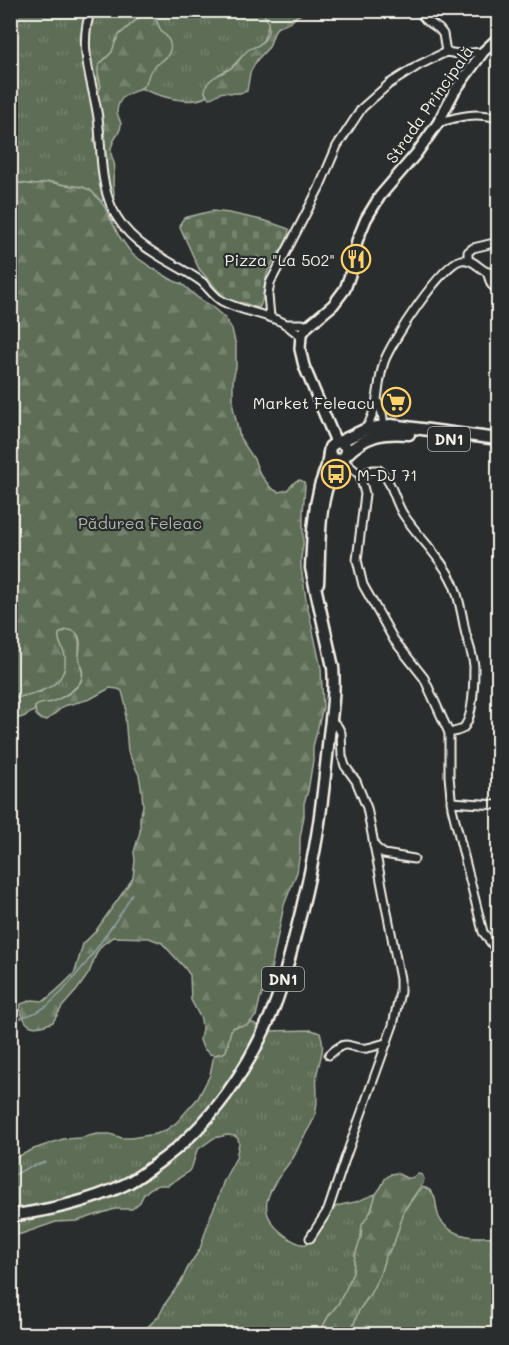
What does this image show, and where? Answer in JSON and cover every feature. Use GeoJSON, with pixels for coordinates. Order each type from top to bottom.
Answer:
{"type":"FeatureCollection","features":[{"type":"Feature","properties":{"kind":"main road","name":"DN1"},"geometry":{"type":"LineString","coordinates":[[317,592],[320,529],[323,505],[331,478],[344,457],[363,440],[391,425],[498,439]]}},
{"type":"Feature","properties":{"kind":"main road","name":"DN1"},"geometry":{"type":"LineString","coordinates":[[10,1216],[87,1199],[127,1184],[164,1159],[197,1130],[215,1109],[243,1068],[266,1027],[288,964],[318,835],[331,720],[333,667],[311,568],[314,518],[330,447],[366,429],[498,445]]}},
{"type":"Feature","properties":{"kind":"main road"},"geometry":{"type":"LineString","coordinates":[[329,453],[333,459],[344,457],[345,445],[338,442]]}},
{"type":"Feature","properties":{"kind":"street"},"geometry":{"type":"LineString","coordinates":[[91,10],[85,35],[86,63],[98,118],[105,190],[113,210],[128,232],[143,246],[203,283],[218,299],[235,307],[270,317],[301,335],[300,349],[304,366],[338,442]]}},
{"type":"Feature","properties":{"kind":"street"},"geometry":{"type":"LineString","coordinates":[[418,10],[443,34],[446,52]]}},
{"type":"Feature","properties":{"kind":"street","name":"Strada Principală"},"geometry":{"type":"LineString","coordinates":[[301,335],[333,305],[345,289],[352,269],[357,241],[366,219],[380,196],[416,154],[438,123],[454,92],[483,52],[498,38]]}},
{"type":"Feature","properties":{"kind":"street"},"geometry":{"type":"LineString","coordinates":[[270,317],[268,295],[270,283],[319,189],[337,146],[362,108],[389,84],[419,65],[446,52],[459,54],[483,52]]}},
{"type":"Feature","properties":{"kind":"street"},"geometry":{"type":"LineString","coordinates":[[438,123],[459,116],[498,118]]}},
{"type":"Feature","properties":{"kind":"street"},"geometry":{"type":"LineString","coordinates":[[468,260],[468,252],[473,248],[498,242]]}},
{"type":"Feature","properties":{"kind":"street"},"geometry":{"type":"LineString","coordinates":[[366,429],[377,400],[384,361],[392,345],[434,283],[459,260],[468,260],[487,272],[498,273]]}},
{"type":"Feature","properties":{"kind":"street"},"geometry":{"type":"LineString","coordinates":[[487,272],[491,284],[498,291]]}},
{"type":"Feature","properties":{"kind":"street"},"geometry":{"type":"LineString","coordinates":[[285,324],[308,326]]}},
{"type":"Feature","properties":{"kind":"street"},"geometry":{"type":"LineString","coordinates":[[377,400],[381,407],[380,430]]}},
{"type":"Feature","properties":{"kind":"street"},"geometry":{"type":"LineString","coordinates":[[344,457],[346,463],[360,475],[365,494],[357,560],[363,585],[394,640],[424,678],[449,733],[451,802],[483,932],[498,952]]}},
{"type":"Feature","properties":{"kind":"street"},"geometry":{"type":"LineString","coordinates":[[360,475],[379,470],[387,478],[397,504],[412,528],[441,563],[452,581],[474,665],[470,716],[462,730],[449,733]]}},
{"type":"Feature","properties":{"kind":"street"},"geometry":{"type":"LineString","coordinates":[[310,1238],[328,1210],[393,1024],[400,992],[367,808],[356,781],[345,766],[341,733],[331,720]]}},
{"type":"Feature","properties":{"kind":"street"},"geometry":{"type":"LineString","coordinates":[[451,802],[498,805]]}},
{"type":"Feature","properties":{"kind":"street"},"geometry":{"type":"LineString","coordinates":[[374,846],[384,854],[414,859]]}},
{"type":"Feature","properties":{"kind":"street"},"geometry":{"type":"LineString","coordinates":[[329,1055],[344,1045],[365,1048],[387,1042]]}},
{"type":"Feature","properties":{"kind":"green space"},"geometry":{"type":"Polygon","coordinates":[[[260,10],[266,15],[269,23],[264,39],[259,45],[245,53],[231,68],[219,74],[205,92],[207,96],[200,99],[173,99],[140,88],[151,69],[169,55],[169,44],[154,17],[142,15],[119,35],[112,52],[103,61],[98,77],[101,85],[95,102],[97,127],[94,140],[106,194],[101,203],[90,190],[82,187],[53,182],[11,185],[11,11],[260,10]]]}},
{"type":"Feature","properties":{"kind":"green space"},"geometry":{"type":"Polygon","coordinates":[[[260,11],[308,11],[275,30],[269,47],[257,60],[250,73],[247,91],[223,92],[210,98],[205,92],[209,82],[231,68],[246,52],[259,45],[267,36],[268,23],[260,11]]]}},
{"type":"Feature","properties":{"kind":"green space"},"geometry":{"type":"Polygon","coordinates":[[[147,14],[155,18],[171,47],[168,55],[151,70],[143,87],[125,95],[119,104],[117,113],[121,124],[111,150],[115,168],[114,195],[110,197],[101,182],[102,169],[94,140],[97,127],[95,102],[101,86],[98,68],[112,52],[119,35],[142,15],[147,14]]]}},
{"type":"Feature","properties":{"kind":"green space","name":"Pădurea Feleac"},"geometry":{"type":"Polygon","coordinates":[[[49,182],[90,190],[104,206],[119,236],[132,254],[182,284],[225,318],[232,329],[236,346],[233,407],[240,438],[254,459],[260,474],[271,488],[278,492],[287,490],[300,480],[305,486],[301,567],[321,668],[323,707],[313,747],[313,760],[304,803],[297,872],[284,905],[269,979],[260,999],[256,1016],[247,1025],[234,1027],[231,1030],[226,1051],[214,1055],[203,1048],[200,1040],[201,1019],[191,1000],[190,975],[162,943],[149,938],[113,937],[102,945],[89,973],[53,1022],[33,1027],[25,1021],[20,1011],[21,1004],[32,1000],[44,1001],[75,972],[83,944],[95,932],[133,878],[134,852],[140,832],[143,806],[139,775],[128,752],[126,707],[122,691],[110,688],[90,699],[64,706],[47,720],[42,720],[36,715],[37,705],[64,697],[82,680],[80,641],[75,632],[65,630],[59,634],[65,657],[61,677],[39,692],[11,699],[11,185],[20,183],[36,185],[49,182]]]}},
{"type":"Feature","properties":{"kind":"green space"},"geometry":{"type":"Polygon","coordinates":[[[212,211],[266,221],[289,229],[287,240],[267,274],[260,307],[231,302],[199,269],[180,227],[181,222],[184,218],[212,211]]]}},
{"type":"Feature","properties":{"kind":"green space"},"geometry":{"type":"Polygon","coordinates":[[[67,630],[75,632],[79,638],[82,679],[77,686],[59,699],[37,706],[34,711],[23,717],[11,720],[10,699],[41,692],[64,671],[64,654],[58,638],[59,634],[67,630]]]}},
{"type":"Feature","properties":{"kind":"green space"},"geometry":{"type":"Polygon","coordinates":[[[251,1022],[268,1031],[312,1030],[320,1033],[322,1048],[317,1073],[316,1112],[293,1158],[271,1189],[267,1210],[272,1223],[280,1231],[296,1242],[306,1244],[315,1238],[326,1216],[333,1208],[376,1194],[371,1211],[361,1230],[353,1272],[338,1304],[319,1334],[140,1334],[159,1316],[200,1249],[224,1180],[236,1158],[238,1139],[227,1135],[214,1138],[197,1150],[192,1167],[187,1173],[168,1185],[151,1188],[132,1209],[115,1209],[77,1221],[56,1222],[11,1236],[10,1160],[63,1139],[97,1134],[131,1138],[166,1130],[177,1122],[198,1098],[210,1075],[214,1055],[225,1052],[232,1029],[251,1022]]]}},
{"type":"Feature","properties":{"kind":"green space"},"geometry":{"type":"Polygon","coordinates":[[[396,1173],[409,1178],[418,1174],[424,1179],[404,1210],[394,1243],[385,1257],[380,1274],[359,1310],[350,1334],[319,1334],[348,1285],[361,1238],[362,1225],[371,1211],[376,1194],[385,1179],[396,1173]]]}},
{"type":"Feature","properties":{"kind":"green space"},"geometry":{"type":"Polygon","coordinates":[[[422,1187],[432,1192],[438,1216],[446,1227],[467,1236],[498,1236],[498,1334],[350,1334],[359,1310],[369,1296],[380,1274],[385,1257],[394,1243],[404,1210],[422,1187]]]}},
{"type":"Feature","properties":{"kind":"waterway"},"geometry":{"type":"LineString","coordinates":[[10,1019],[37,1012],[62,992],[87,962],[132,894]]}},
{"type":"Feature","properties":{"kind":"waterway"},"geometry":{"type":"LineString","coordinates":[[10,1175],[45,1162]]}},
{"type":"Feature","properties":{"kind":"place","name":"Pizza \"La 502\""},"geometry":{"type":"Point","coordinates":[356,259]}},
{"type":"Feature","properties":{"kind":"place","name":"Market Feleacu"},"geometry":{"type":"Point","coordinates":[396,402]}},
{"type":"Feature","properties":{"kind":"place","name":"M-DJ 71"},"geometry":{"type":"Point","coordinates":[336,474]}}]}
